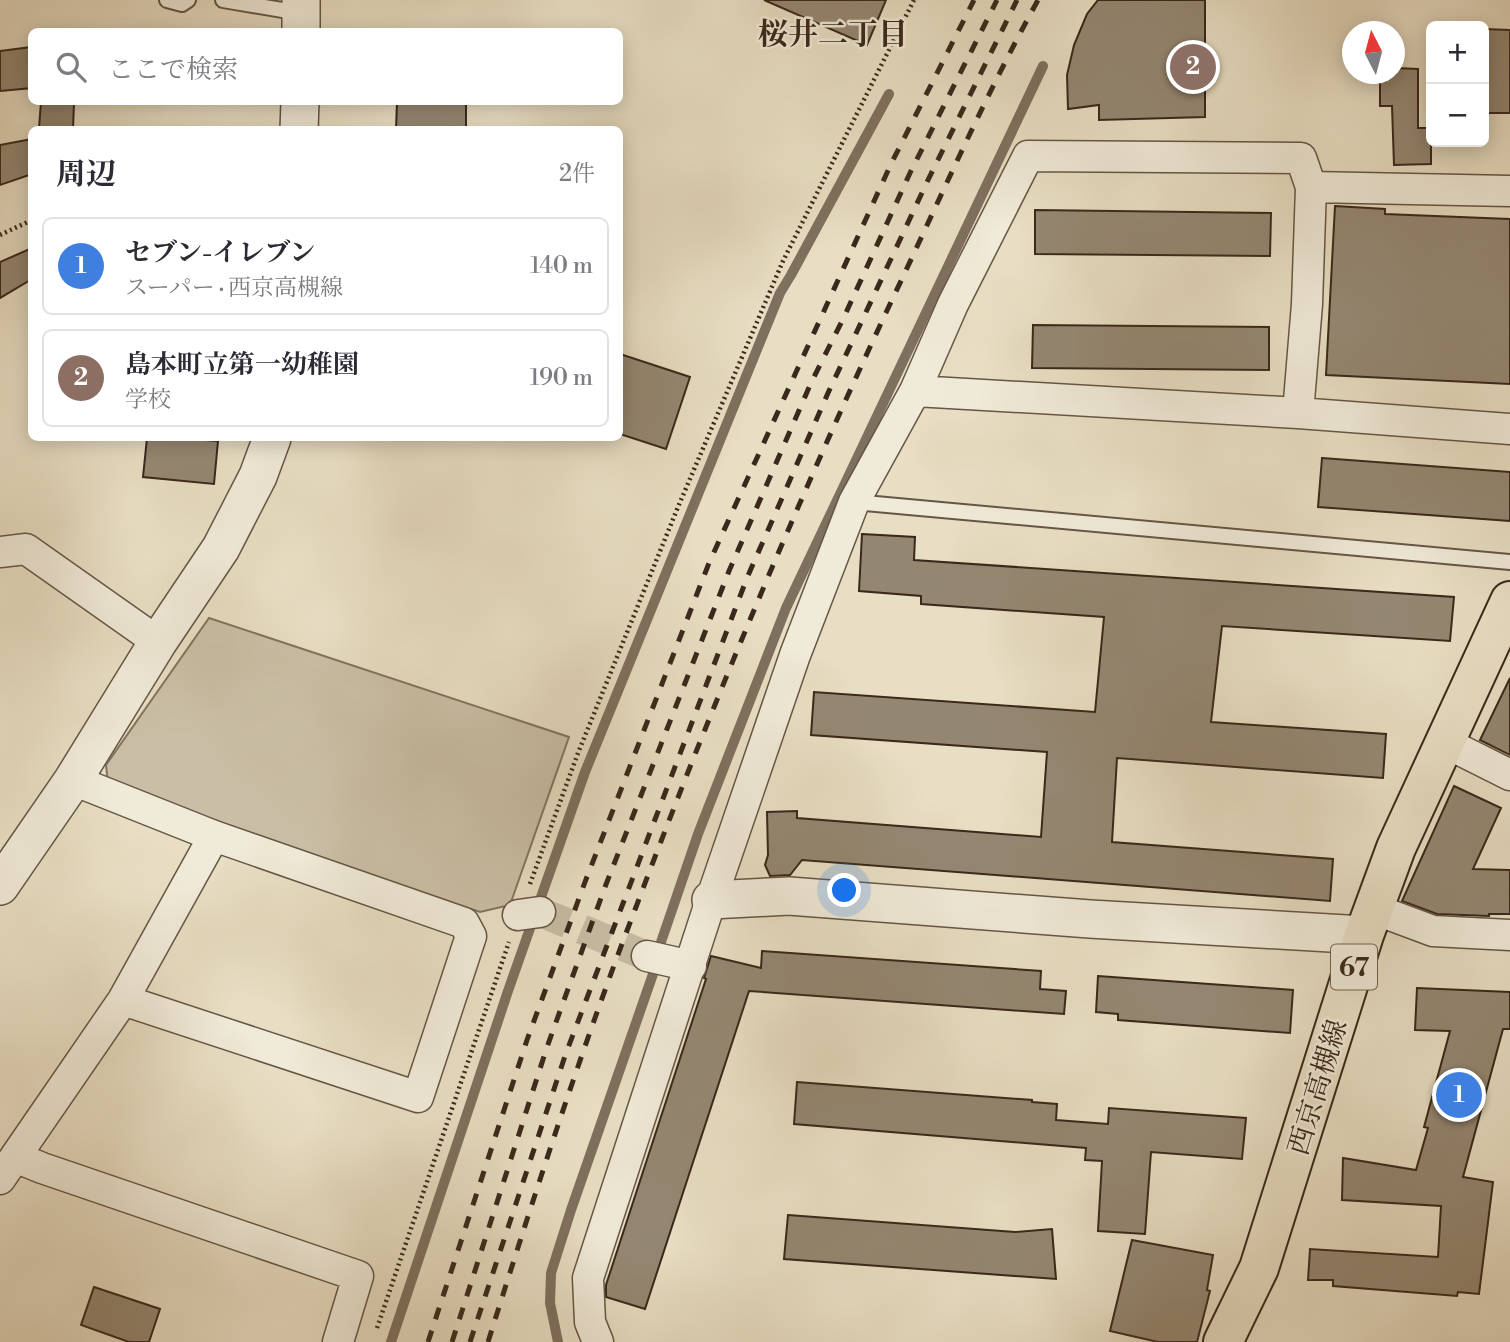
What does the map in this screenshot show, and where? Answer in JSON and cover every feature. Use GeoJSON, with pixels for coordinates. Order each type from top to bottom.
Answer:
{"type":"FeatureCollection","features":[{"type":"Feature","properties":{"kind":"main road","name":"西京高槻線"},"geometry":{"type":"LineString","coordinates":[[1223,1342],[1259,1268],[1369,922],[1396,848],[1510,601]]}},
{"type":"Feature","properties":{"kind":"street"},"geometry":{"type":"LineString","coordinates":[[299,126],[300,105]]}},
{"type":"Feature","properties":{"kind":"street"},"geometry":{"type":"LineString","coordinates":[[598,1342],[590,1322],[588,1278],[711,900],[795,655],[854,502],[915,391],[953,304],[1028,156],[1301,158],[1311,187],[1307,303],[1298,413]]}},
{"type":"Feature","properties":{"kind":"street"},"geometry":{"type":"LineString","coordinates":[[1311,187],[1510,191]]}},
{"type":"Feature","properties":{"kind":"street"},"geometry":{"type":"LineString","coordinates":[[915,391],[1298,413],[1510,429]]}},
{"type":"Feature","properties":{"kind":"street"},"geometry":{"type":"LineString","coordinates":[[0,886],[73,780],[158,642],[221,548],[258,476],[271,441]]}},
{"type":"Feature","properties":{"kind":"street"},"geometry":{"type":"LineString","coordinates":[[0,552],[26,548],[158,642]]}},
{"type":"Feature","properties":{"kind":"street"},"geometry":{"type":"LineString","coordinates":[[1444,742],[1510,775]]}},
{"type":"Feature","properties":{"kind":"street"},"geometry":{"type":"LineString","coordinates":[[73,780],[214,836],[464,923],[471,936],[418,1097],[123,1000]]}},
{"type":"Feature","properties":{"kind":"street"},"geometry":{"type":"LineString","coordinates":[[7,1168],[123,1000],[214,836]]}},
{"type":"Feature","properties":{"kind":"street"},"geometry":{"type":"LineString","coordinates":[[711,900],[789,896],[1090,919],[1369,922],[1433,931],[1510,935]]}},
{"type":"Feature","properties":{"kind":"street"},"geometry":{"type":"LineString","coordinates":[[647,956],[691,966]]}},
{"type":"Feature","properties":{"kind":"street"},"geometry":{"type":"LineString","coordinates":[[7,1168],[42,1168],[358,1276],[338,1342]]}},
{"type":"Feature","properties":{"kind":"lane"},"geometry":{"type":"LineString","coordinates":[[166,0],[182,4],[188,0]]}},
{"type":"Feature","properties":{"kind":"lane"},"geometry":{"type":"LineString","coordinates":[[223,0],[301,15]]}},
{"type":"Feature","properties":{"kind":"lane"},"geometry":{"type":"LineString","coordinates":[[854,502],[1510,562]]}},
{"type":"Feature","properties":{"kind":"path"},"geometry":{"type":"LineString","coordinates":[[377,1329],[529,913],[578,753],[783,261],[914,0]]}},
{"type":"Feature","properties":{"kind":"path"},"geometry":{"type":"LineString","coordinates":[[0,235],[28,222]]}},
{"type":"Feature","properties":{"kind":"shaded area"},"geometry":{"type":"Polygon","coordinates":[[[209,618],[569,737],[510,905],[480,912],[108,783],[106,765],[209,618]]]}},
{"type":"Feature","properties":{"kind":"building"},"geometry":{"type":"Polygon","coordinates":[[[764,0],[886,0],[867,45],[764,0]]]}},
{"type":"Feature","properties":{"kind":"building"},"geometry":{"type":"Polygon","coordinates":[[[1098,0],[1205,0],[1205,117],[1099,120],[1099,105],[1068,109],[1067,75],[1074,45],[1087,14],[1098,0]]]}},
{"type":"Feature","properties":{"kind":"building"},"geometry":{"type":"Polygon","coordinates":[[[1489,29],[1510,30],[1510,113],[1489,113],[1489,29]]]}},
{"type":"Feature","properties":{"kind":"building"},"geometry":{"type":"Polygon","coordinates":[[[28,48],[28,88],[0,91],[0,51],[28,48]]]}},
{"type":"Feature","properties":{"kind":"building"},"geometry":{"type":"Polygon","coordinates":[[[1405,68],[1418,69],[1418,128],[1426,128],[1426,147],[1431,147],[1431,164],[1394,165],[1392,106],[1380,106],[1380,84],[1405,84],[1405,68]]]}},
{"type":"Feature","properties":{"kind":"building"},"geometry":{"type":"Polygon","coordinates":[[[41,105],[74,105],[73,126],[39,126],[41,105]]]}},
{"type":"Feature","properties":{"kind":"building"},"geometry":{"type":"Polygon","coordinates":[[[397,105],[466,105],[466,126],[396,126],[397,105]]]}},
{"type":"Feature","properties":{"kind":"building"},"geometry":{"type":"Polygon","coordinates":[[[28,140],[28,175],[0,185],[0,145],[28,140]]]}},
{"type":"Feature","properties":{"kind":"building"},"geometry":{"type":"Polygon","coordinates":[[[1335,206],[1385,209],[1385,214],[1510,219],[1510,384],[1326,375],[1335,206]]]}},
{"type":"Feature","properties":{"kind":"building"},"geometry":{"type":"Polygon","coordinates":[[[1035,210],[1271,213],[1270,256],[1035,254],[1035,210]]]}},
{"type":"Feature","properties":{"kind":"building"},"geometry":{"type":"Polygon","coordinates":[[[28,250],[28,281],[0,298],[0,262],[28,250]]]}},
{"type":"Feature","properties":{"kind":"building"},"geometry":{"type":"Polygon","coordinates":[[[1033,325],[1269,327],[1269,370],[1032,368],[1033,325]]]}},
{"type":"Feature","properties":{"kind":"building"},"geometry":{"type":"Polygon","coordinates":[[[623,355],[690,377],[666,449],[623,435],[623,355]]]}},
{"type":"Feature","properties":{"kind":"building"},"geometry":{"type":"Polygon","coordinates":[[[147,441],[218,441],[214,484],[143,477],[147,441]]]}},
{"type":"Feature","properties":{"kind":"building"},"geometry":{"type":"Polygon","coordinates":[[[1322,458],[1510,472],[1510,521],[1318,507],[1322,458]]]}},
{"type":"Feature","properties":{"kind":"building"},"geometry":{"type":"Polygon","coordinates":[[[862,534],[915,537],[914,560],[1454,597],[1450,641],[1222,626],[1211,722],[1386,734],[1383,778],[1117,758],[1112,842],[1333,859],[1330,901],[802,860],[790,875],[770,876],[765,865],[768,855],[767,812],[797,811],[797,818],[1041,837],[1047,752],[811,735],[814,692],[1095,712],[1104,617],[921,604],[921,596],[859,591],[862,534]]]}},
{"type":"Feature","properties":{"kind":"building"},"geometry":{"type":"Polygon","coordinates":[[[1510,678],[1510,755],[1480,740],[1510,678]]]}},
{"type":"Feature","properties":{"kind":"building"},"geometry":{"type":"Polygon","coordinates":[[[1454,786],[1501,808],[1473,869],[1510,870],[1510,914],[1437,914],[1402,901],[1454,786]]]}},
{"type":"Feature","properties":{"kind":"building"},"geometry":{"type":"Polygon","coordinates":[[[762,951],[1041,971],[1040,989],[1066,991],[1064,1014],[749,991],[645,1309],[606,1297],[606,1285],[706,979],[704,978],[711,956],[761,968],[762,951]]]}},
{"type":"Feature","properties":{"kind":"building"},"geometry":{"type":"Polygon","coordinates":[[[1098,976],[1293,990],[1290,1033],[1118,1020],[1118,1014],[1096,1012],[1098,976]]]}},
{"type":"Feature","properties":{"kind":"building"},"geometry":{"type":"Polygon","coordinates":[[[1417,988],[1510,992],[1510,1029],[1503,1029],[1463,1177],[1493,1182],[1479,1294],[1458,1292],[1457,1296],[1333,1286],[1333,1280],[1308,1280],[1310,1249],[1438,1257],[1441,1206],[1342,1200],[1343,1158],[1416,1170],[1428,1128],[1424,1127],[1450,1031],[1415,1030],[1417,988]]]}},
{"type":"Feature","properties":{"kind":"building"},"geometry":{"type":"Polygon","coordinates":[[[797,1082],[1032,1100],[1057,1104],[1056,1120],[1108,1124],[1109,1108],[1246,1118],[1242,1159],[1151,1152],[1145,1234],[1098,1231],[1102,1161],[1085,1160],[1086,1148],[794,1124],[797,1082]]]}},
{"type":"Feature","properties":{"kind":"building"},"geometry":{"type":"Polygon","coordinates":[[[788,1215],[1015,1232],[1052,1229],[1056,1279],[784,1259],[788,1215]]]}},
{"type":"Feature","properties":{"kind":"building"},"geometry":{"type":"Polygon","coordinates":[[[1132,1240],[1213,1255],[1207,1290],[1210,1291],[1197,1342],[1158,1342],[1110,1331],[1132,1240]]]}},
{"type":"Feature","properties":{"kind":"building"},"geometry":{"type":"Polygon","coordinates":[[[94,1287],[160,1309],[149,1342],[129,1342],[81,1325],[94,1287]]]}},
{"type":"Feature","properties":{"kind":"waterway"},"geometry":{"type":"LineString","coordinates":[[558,1342],[550,1303],[551,1273],[698,834],[786,608],[1043,66]]}},
{"type":"Feature","properties":{"kind":"waterway"},"geometry":{"type":"LineString","coordinates":[[391,1342],[508,991],[585,772],[780,293],[889,94]]}},
{"type":"Feature","properties":{"kind":"tunnel"},"geometry":{"type":"LineString","coordinates":[[540,912],[647,956]]}},
{"type":"Feature","properties":{"kind":"railway"},"geometry":{"type":"LineString","coordinates":[[428,1342],[527,1040],[585,882],[709,563],[891,164],[974,0]]}},
{"type":"Feature","properties":{"kind":"railway"},"geometry":{"type":"LineString","coordinates":[[452,1342],[547,1047],[605,887],[729,571],[811,383],[910,173],[997,0]]}},
{"type":"Feature","properties":{"kind":"railway"},"geometry":{"type":"LineString","coordinates":[[470,1342],[566,1053],[747,578],[828,393],[928,180],[1017,0]]}},
{"type":"Feature","properties":{"kind":"railway"},"geometry":{"type":"LineString","coordinates":[[488,1342],[596,1015],[665,830],[726,678],[856,376],[980,112],[1038,0]]}},
{"type":"Feature","properties":{"kind":"place","name":"島本町立第一幼稚園"},"geometry":{"type":"Point","coordinates":[1193,67]}},
{"type":"Feature","properties":{"kind":"place","name":"セブン-イレブン"},"geometry":{"type":"Point","coordinates":[1459,1095]}},
{"type":"Feature","properties":{"kind":"district","name":"桜井二丁目"},"geometry":{"type":"Point","coordinates":[833,34]}}]}
